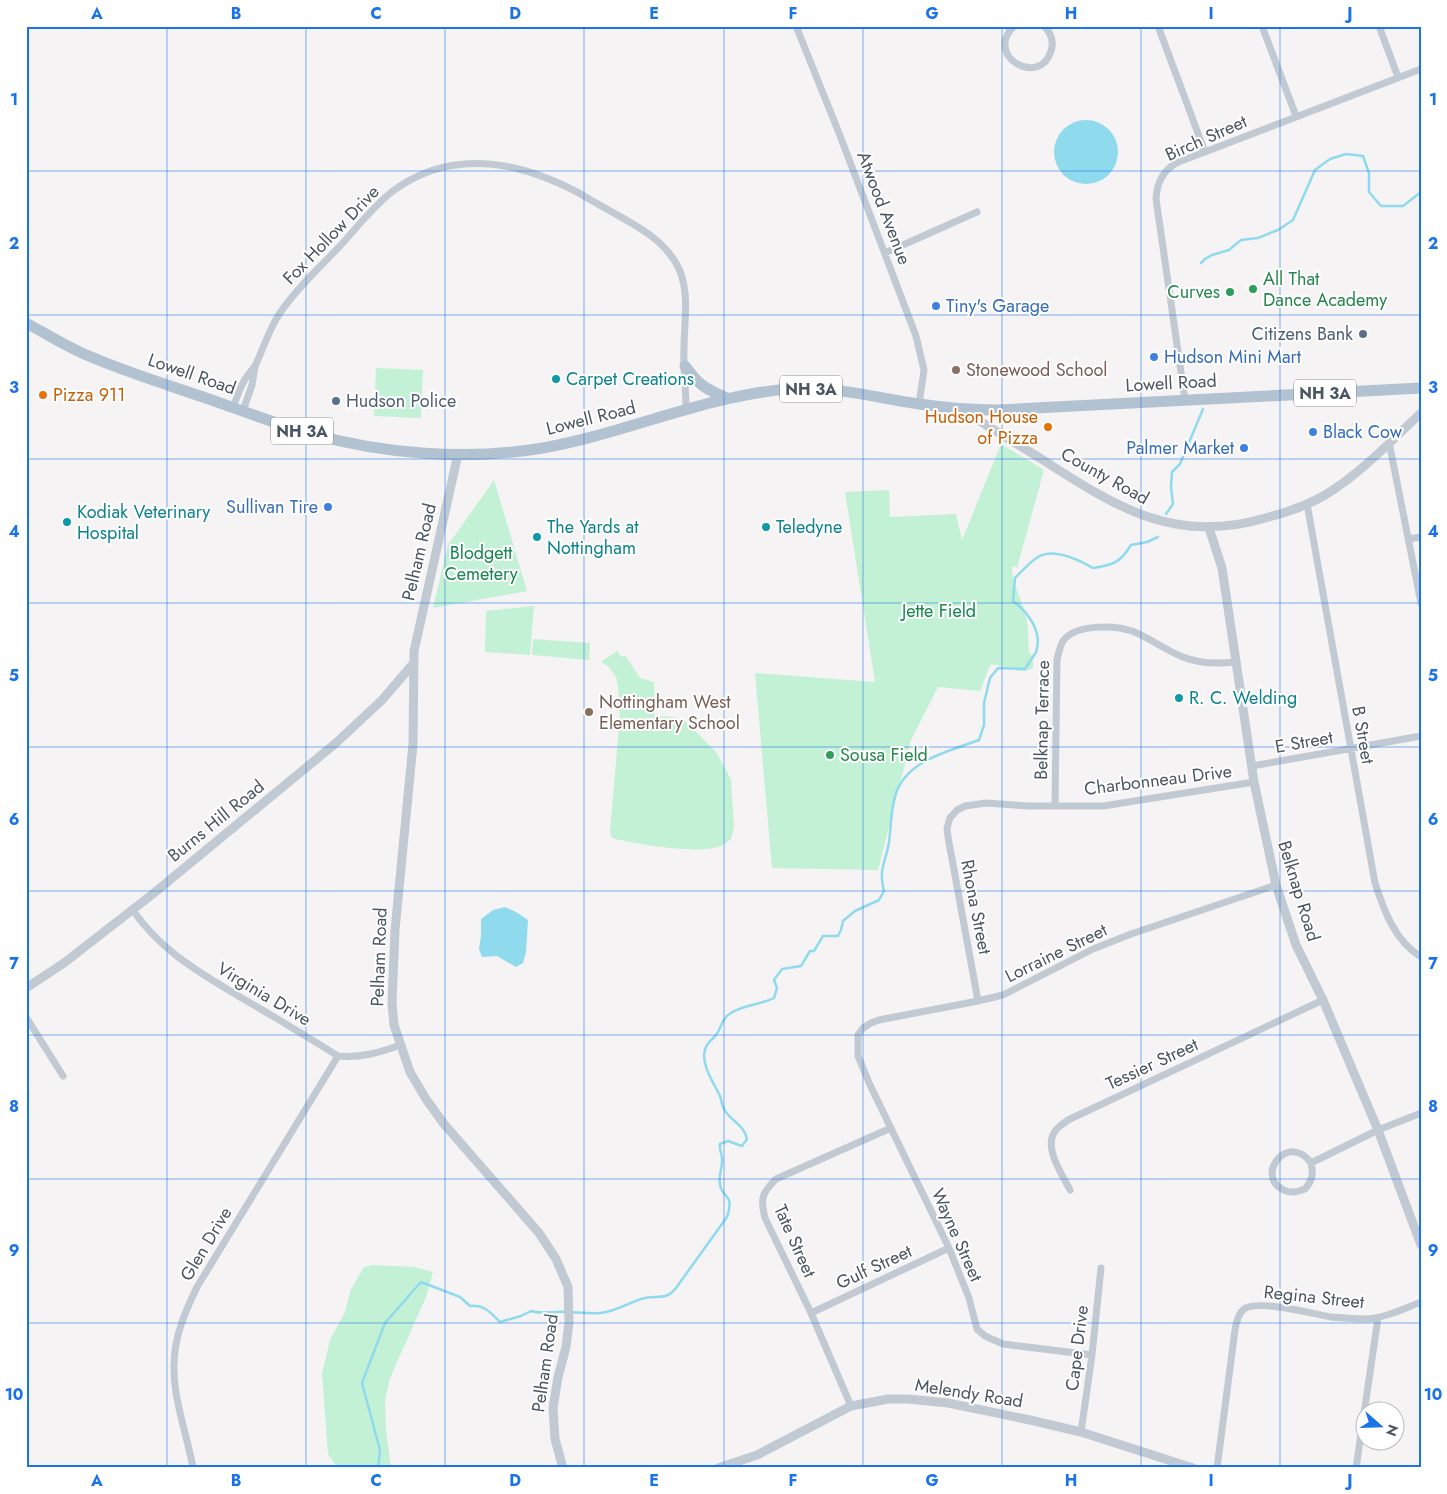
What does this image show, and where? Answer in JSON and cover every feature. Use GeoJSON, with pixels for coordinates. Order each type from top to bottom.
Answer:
{"type":"FeatureCollection","features":[{"type":"Feature","properties":{"kind":"main road","name":"Lowell Road"},"geometry":{"type":"LineString","coordinates":[[26,323],[90,357],[307,433],[389,450],[458,454],[519,451],[556,445],[600,435],[686,408],[727,398],[758,392],[793,389],[822,389],[962,410],[999,410],[1421,388]]}},
{"type":"Feature","properties":{"kind":"main road"},"geometry":{"type":"LineString","coordinates":[[685,366],[698,383],[709,391],[727,398]]}},
{"type":"Feature","properties":{"kind":"street","name":"Atwood Avenue"},"geometry":{"type":"LineString","coordinates":[[796,26],[916,336],[922,357],[924,381],[919,404]]}},
{"type":"Feature","properties":{"kind":"street"},"geometry":{"type":"LineString","coordinates":[[1014,26],[1007,36],[1006,50],[1014,62],[1027,68],[1041,65],[1051,53],[1052,38],[1044,26]]}},
{"type":"Feature","properties":{"kind":"street"},"geometry":{"type":"LineString","coordinates":[[1158,26],[1206,152]]}},
{"type":"Feature","properties":{"kind":"street"},"geometry":{"type":"LineString","coordinates":[[1262,26],[1296,116]]}},
{"type":"Feature","properties":{"kind":"street"},"geometry":{"type":"LineString","coordinates":[[1379,26],[1398,77]]}},
{"type":"Feature","properties":{"kind":"street","name":"Birch Street"},"geometry":{"type":"LineString","coordinates":[[1185,400],[1176,327],[1156,199],[1160,178],[1167,169],[1176,163],[1421,69]]}},
{"type":"Feature","properties":{"kind":"street","name":"Fox Hollow Drive"},"geometry":{"type":"LineString","coordinates":[[238,409],[243,382],[255,366],[275,321],[286,304],[377,206],[401,186],[428,173],[457,165],[476,163],[508,166],[547,177],[578,193],[651,236],[661,244],[674,260],[683,279],[685,299],[686,408]]}},
{"type":"Feature","properties":{"kind":"street"},"geometry":{"type":"LineString","coordinates":[[885,253],[977,212]]}},
{"type":"Feature","properties":{"kind":"street","name":"County Road"},"geometry":{"type":"LineString","coordinates":[[962,410],[1084,486],[1121,506],[1148,518],[1168,523],[1209,528],[1256,521],[1307,504],[1324,495],[1344,482],[1421,413]]}},
{"type":"Feature","properties":{"kind":"street"},"geometry":{"type":"LineString","coordinates":[[1390,442],[1421,603]]}},
{"type":"Feature","properties":{"kind":"street","name":"Pelham Road"},"geometry":{"type":"LineString","coordinates":[[458,454],[419,626],[413,664],[413,744],[395,930],[392,1003],[394,1025],[410,1072],[435,1112],[539,1233],[556,1258],[568,1287],[570,1301],[566,1347],[558,1377],[553,1408],[555,1439],[563,1468]]}},
{"type":"Feature","properties":{"kind":"street","name":"B Street"},"geometry":{"type":"LineString","coordinates":[[1307,504],[1375,883],[1384,908],[1395,930],[1407,946],[1421,958]]}},
{"type":"Feature","properties":{"kind":"street","name":"Belknap Road"},"geometry":{"type":"LineString","coordinates":[[1209,528],[1222,568],[1254,782],[1276,885],[1296,945],[1323,1000],[1378,1130],[1421,1245]]}},
{"type":"Feature","properties":{"kind":"street"},"geometry":{"type":"LineString","coordinates":[[1408,539],[1421,537]]}},
{"type":"Feature","properties":{"kind":"street","name":"Belknap Terrace"},"geometry":{"type":"LineString","coordinates":[[1055,806],[1057,659],[1059,648],[1072,633],[1096,628],[1121,628],[1147,638],[1184,658],[1220,664],[1236,662]]}},
{"type":"Feature","properties":{"kind":"street","name":"Burns Hill Road"},"geometry":{"type":"LineString","coordinates":[[26,988],[64,964],[154,893],[336,743],[382,700],[413,664]]}},
{"type":"Feature","properties":{"kind":"street","name":"E Street"},"geometry":{"type":"LineString","coordinates":[[1252,766],[1421,736]]}},
{"type":"Feature","properties":{"kind":"street","name":"Charbonneau Drive"},"geometry":{"type":"LineString","coordinates":[[950,818],[957,810],[976,804],[1103,806],[1254,782]]}},
{"type":"Feature","properties":{"kind":"street","name":"Rhona Street"},"geometry":{"type":"LineString","coordinates":[[950,818],[947,828],[948,837],[978,1001]]}},
{"type":"Feature","properties":{"kind":"street","name":"Lorraine Street"},"geometry":{"type":"LineString","coordinates":[[857,1045],[858,1035],[863,1028],[871,1023],[1003,995],[1093,949],[1131,934],[1276,885]]}},
{"type":"Feature","properties":{"kind":"street","name":"Virginia Drive"},"geometry":{"type":"LineString","coordinates":[[132,909],[158,941],[189,966],[338,1056],[353,1058],[366,1056],[400,1045]]}},
{"type":"Feature","properties":{"kind":"street","name":"Tessier Street"},"geometry":{"type":"LineString","coordinates":[[1070,1190],[1050,1144],[1054,1131],[1068,1120],[1323,1000]]}},
{"type":"Feature","properties":{"kind":"street"},"geometry":{"type":"LineString","coordinates":[[26,1017],[63,1076]]}},
{"type":"Feature","properties":{"kind":"street","name":"Wayne Street"},"geometry":{"type":"LineString","coordinates":[[857,1045],[858,1056],[867,1077],[949,1248],[969,1298],[977,1329],[984,1336],[1003,1344],[1092,1355]]}},
{"type":"Feature","properties":{"kind":"street","name":"Glen Drive"},"geometry":{"type":"LineString","coordinates":[[193,1468],[175,1385],[174,1365],[180,1325],[197,1287],[338,1056]]}},
{"type":"Feature","properties":{"kind":"street"},"geometry":{"type":"LineString","coordinates":[[1311,1163],[1378,1130],[1421,1113]]}},
{"type":"Feature","properties":{"kind":"street","name":"Tate Street"},"geometry":{"type":"LineString","coordinates":[[852,1406],[765,1218],[762,1205],[763,1194],[776,1180],[892,1128]]}},
{"type":"Feature","properties":{"kind":"street"},"geometry":{"type":"LineString","coordinates":[[1296,1152],[1307,1158],[1311,1163],[1313,1170],[1310,1183],[1298,1192],[1285,1191],[1274,1181],[1273,1169],[1278,1157],[1284,1154],[1296,1152]]}},
{"type":"Feature","properties":{"kind":"street","name":"Gulf Street"},"geometry":{"type":"LineString","coordinates":[[810,1313],[949,1248]]}},
{"type":"Feature","properties":{"kind":"street","name":"Cape Drive"},"geometry":{"type":"LineString","coordinates":[[1081,1432],[1092,1355],[1101,1268]]}},
{"type":"Feature","properties":{"kind":"street","name":"Regina Street"},"geometry":{"type":"LineString","coordinates":[[1217,1468],[1235,1330],[1244,1309],[1264,1306],[1333,1317],[1364,1319],[1378,1318],[1421,1302]]}},
{"type":"Feature","properties":{"kind":"street"},"geometry":{"type":"LineString","coordinates":[[1356,1468],[1378,1318]]}},
{"type":"Feature","properties":{"kind":"street","name":"Melendy Road"},"geometry":{"type":"LineString","coordinates":[[718,1468],[757,1455],[852,1406],[888,1399],[928,1400],[1030,1420],[1081,1432],[1193,1468]]}},
{"type":"Feature","properties":{"kind":"green space"},"geometry":{"type":"Polygon","coordinates":[[[376,368],[423,370],[421,418],[374,416],[376,368]]]}},
{"type":"Feature","properties":{"kind":"green space","name":"Jette Field"},"geometry":{"type":"Polygon","coordinates":[[[1001,444],[1044,470],[1017,568],[1012,567],[1015,585],[1026,618],[1029,652],[1033,657],[1033,668],[1022,671],[990,665],[980,691],[938,687],[911,740],[878,870],[772,868],[755,673],[875,682],[845,492],[889,490],[890,517],[956,514],[962,540],[1001,444]]]}},
{"type":"Feature","properties":{"kind":"green space","name":"Blodgett Cemetery"},"geometry":{"type":"Polygon","coordinates":[[[494,480],[527,591],[433,608],[448,545],[494,480]]]}},
{"type":"Feature","properties":{"kind":"green space"},"geometry":{"type":"Polygon","coordinates":[[[534,606],[530,655],[485,652],[486,611],[534,606]]]}},
{"type":"Feature","properties":{"kind":"green space"},"geometry":{"type":"Polygon","coordinates":[[[533,639],[590,643],[589,660],[532,655],[533,639]]]}},
{"type":"Feature","properties":{"kind":"green space"},"geometry":{"type":"Polygon","coordinates":[[[617,651],[621,657],[625,655],[640,678],[654,682],[655,716],[674,717],[685,721],[716,752],[731,779],[734,827],[731,839],[721,846],[708,849],[680,849],[612,838],[610,831],[620,716],[616,677],[609,667],[601,662],[617,651]]]}},
{"type":"Feature","properties":{"kind":"green space"},"geometry":{"type":"Polygon","coordinates":[[[373,1265],[414,1267],[433,1272],[426,1297],[390,1378],[385,1400],[386,1430],[391,1468],[338,1468],[328,1454],[322,1374],[330,1340],[345,1312],[351,1289],[364,1267],[373,1265]]]}},
{"type":"Feature","properties":{"kind":"water"},"geometry":{"type":"Polygon","coordinates":[[[1080,120],[1092,120],[1109,129],[1116,140],[1118,152],[1116,164],[1109,175],[1092,184],[1080,184],[1068,179],[1059,170],[1054,158],[1054,146],[1059,134],[1068,125],[1080,120]]]}},
{"type":"Feature","properties":{"kind":"water"},"geometry":{"type":"Polygon","coordinates":[[[505,907],[528,920],[526,952],[523,963],[516,967],[497,956],[482,957],[479,949],[481,919],[493,910],[505,907]]]}},
{"type":"Feature","properties":{"kind":"waterway"},"geometry":{"type":"LineString","coordinates":[[1201,263],[1212,255],[1229,250],[1241,240],[1258,238],[1278,230],[1293,220],[1315,170],[1330,159],[1346,154],[1363,156],[1369,173],[1369,192],[1381,206],[1403,206],[1421,192]]}},
{"type":"Feature","properties":{"kind":"waterway"},"geometry":{"type":"LineString","coordinates":[[1166,514],[1173,504],[1172,472],[1180,464],[1203,409]]}},
{"type":"Feature","properties":{"kind":"waterway"},"geometry":{"type":"LineString","coordinates":[[378,1468],[380,1450],[362,1383],[385,1323],[421,1282],[460,1297],[470,1306],[483,1308],[500,1322],[531,1311],[540,1313],[606,1312],[641,1299],[668,1295],[676,1288],[727,1217],[730,1204],[721,1189],[722,1157],[720,1144],[728,1141],[742,1146],[747,1139],[743,1130],[730,1117],[722,1105],[720,1096],[705,1065],[704,1053],[707,1045],[716,1035],[725,1018],[731,1013],[774,998],[777,988],[774,980],[782,969],[801,966],[810,951],[814,951],[823,936],[838,936],[843,921],[855,911],[879,900],[884,891],[882,871],[889,842],[895,796],[900,784],[908,774],[929,759],[979,740],[984,725],[984,703],[990,678],[998,668],[1025,669],[1036,652],[1038,645],[1033,623],[1013,601],[1015,578],[1032,561],[1044,554],[1059,554],[1093,568],[1115,562],[1123,556],[1131,545],[1147,542],[1158,537]]}},
{"type":"Feature","properties":{"kind":"place","name":"All That Dance Academy"},"geometry":{"type":"Point","coordinates":[1253,289]}},
{"type":"Feature","properties":{"kind":"place","name":"Curves"},"geometry":{"type":"Point","coordinates":[1230,292]}},
{"type":"Feature","properties":{"kind":"place","name":"Tiny's Garage"},"geometry":{"type":"Point","coordinates":[936,306]}},
{"type":"Feature","properties":{"kind":"place","name":"Citizens Bank"},"geometry":{"type":"Point","coordinates":[1363,334]}},
{"type":"Feature","properties":{"kind":"place","name":"Hudson Mini Mart"},"geometry":{"type":"Point","coordinates":[1154,357]}},
{"type":"Feature","properties":{"kind":"place","name":"Stonewood School"},"geometry":{"type":"Point","coordinates":[956,370]}},
{"type":"Feature","properties":{"kind":"place","name":"Carpet Creations"},"geometry":{"type":"Point","coordinates":[556,379]}},
{"type":"Feature","properties":{"kind":"place","name":"Pizza 911"},"geometry":{"type":"Point","coordinates":[43,395]}},
{"type":"Feature","properties":{"kind":"place","name":"Hudson Police"},"geometry":{"type":"Point","coordinates":[336,401]}},
{"type":"Feature","properties":{"kind":"place","name":"Hudson House of Pizza"},"geometry":{"type":"Point","coordinates":[1048,427]}},
{"type":"Feature","properties":{"kind":"place","name":"Black Cow"},"geometry":{"type":"Point","coordinates":[1313,432]}},
{"type":"Feature","properties":{"kind":"place","name":"Palmer Market"},"geometry":{"type":"Point","coordinates":[1244,448]}},
{"type":"Feature","properties":{"kind":"place","name":"Sullivan Tire"},"geometry":{"type":"Point","coordinates":[328,507]}},
{"type":"Feature","properties":{"kind":"place","name":"Kodiak Veterinary Hospital"},"geometry":{"type":"Point","coordinates":[67,522]}},
{"type":"Feature","properties":{"kind":"place","name":"Teledyne"},"geometry":{"type":"Point","coordinates":[766,527]}},
{"type":"Feature","properties":{"kind":"place","name":"The Yards at Nottingham"},"geometry":{"type":"Point","coordinates":[537,537]}},
{"type":"Feature","properties":{"kind":"place","name":"R. C. Welding"},"geometry":{"type":"Point","coordinates":[1179,698]}},
{"type":"Feature","properties":{"kind":"place","name":"Nottingham West Elementary School"},"geometry":{"type":"Point","coordinates":[589,712]}},
{"type":"Feature","properties":{"kind":"place","name":"Sousa Field"},"geometry":{"type":"Point","coordinates":[830,755]}}]}
